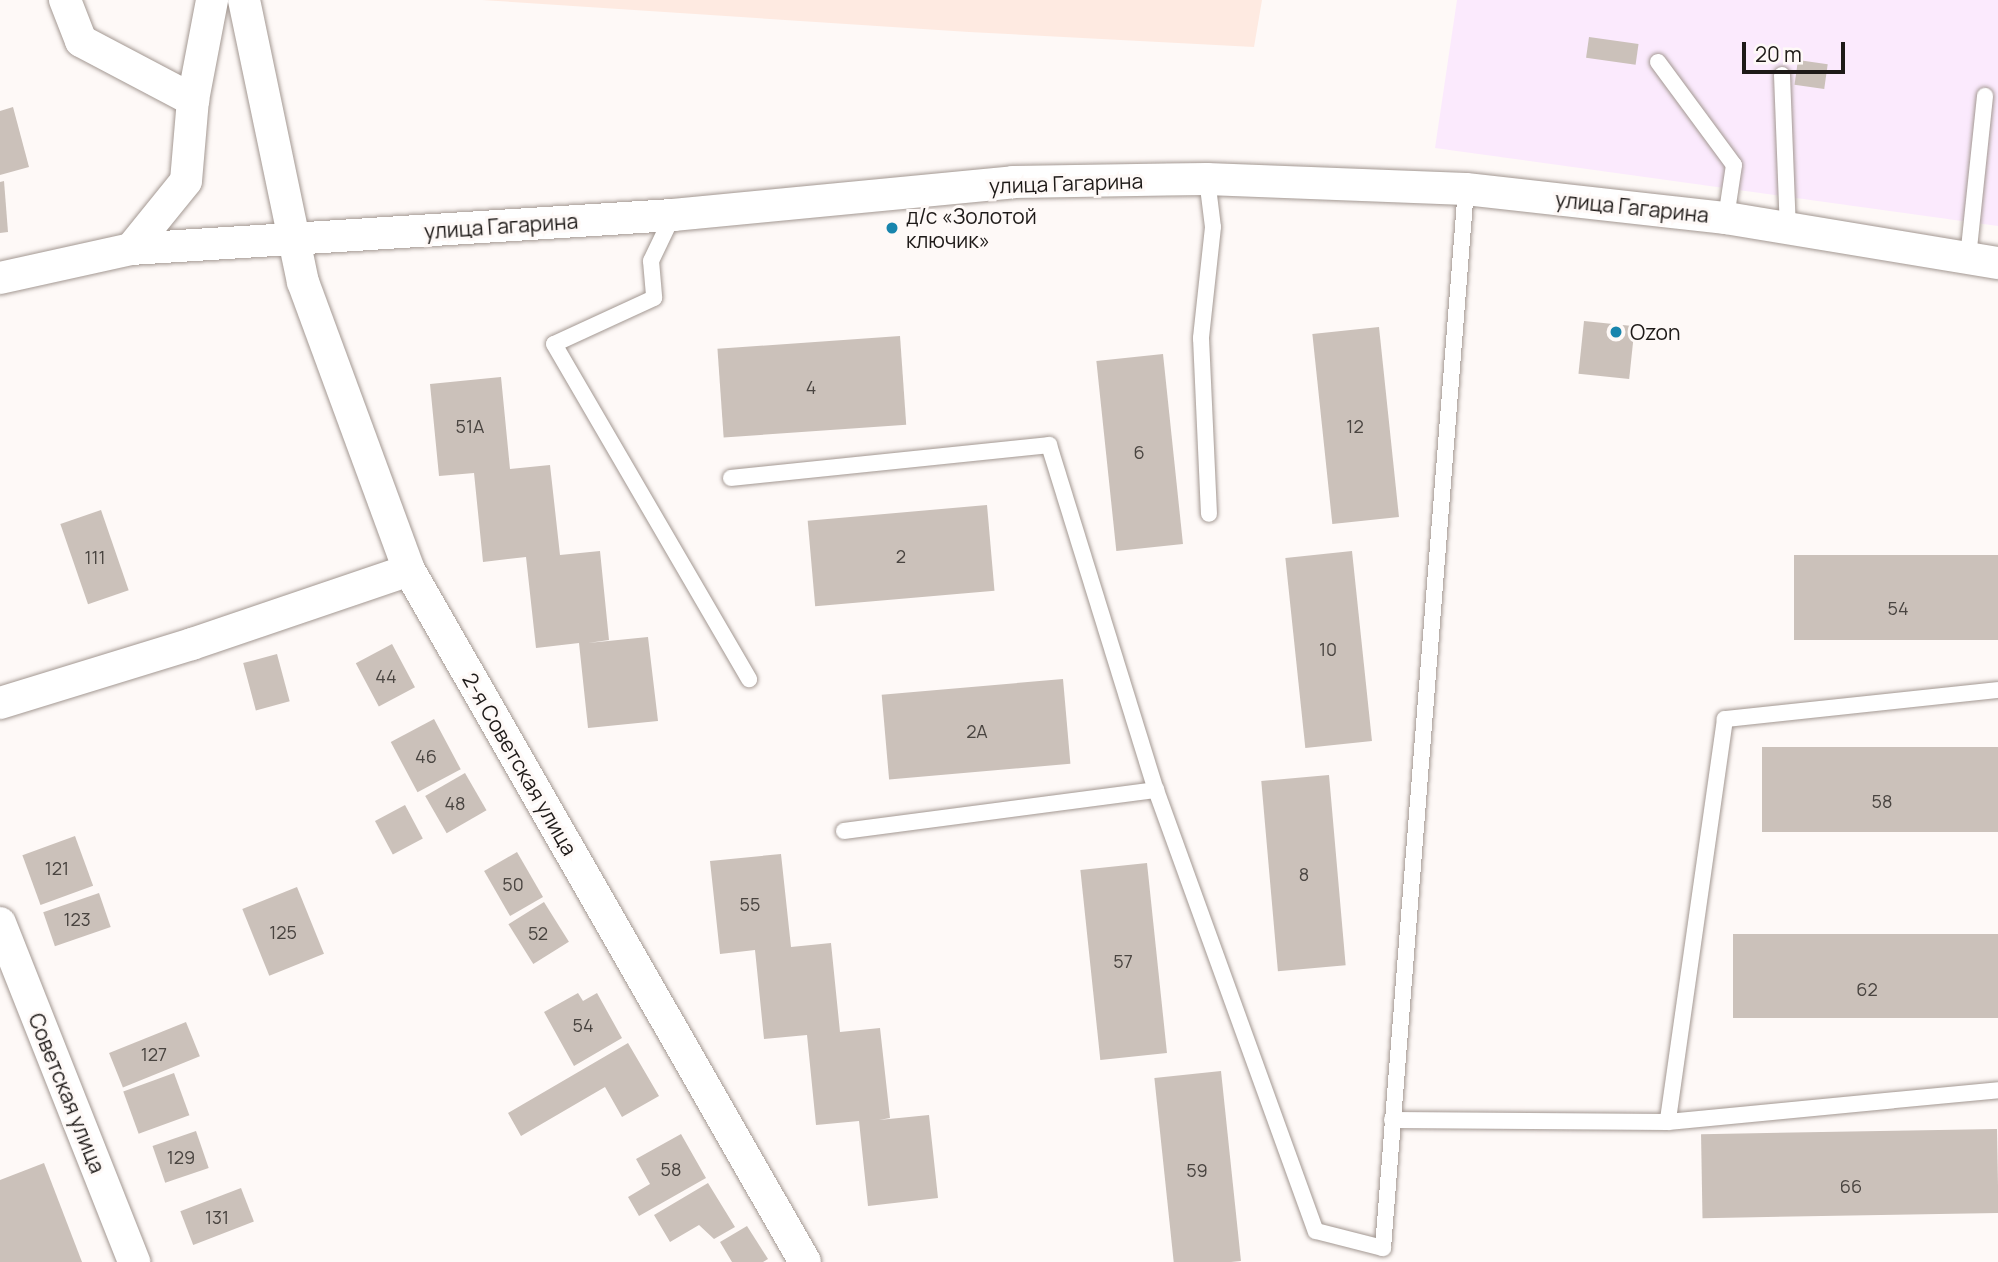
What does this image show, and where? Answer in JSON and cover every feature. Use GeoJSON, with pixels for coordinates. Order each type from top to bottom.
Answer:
{"type":"FeatureCollection","features":[{"type":"Feature","properties":{"kind":"street"},"geometry":{"type":"LineString","coordinates":[[65,0],[81,41],[193,100]]}},
{"type":"Feature","properties":{"kind":"street"},"geometry":{"type":"LineString","coordinates":[[131,249],[186,181],[193,100],[212,0]]}},
{"type":"Feature","properties":{"kind":"street","name":"2-я Советская улица"},"geometry":{"type":"LineString","coordinates":[[244,0],[303,282],[409,570],[805,1262]]}},
{"type":"Feature","properties":{"kind":"street","name":"улица Гагарина"},"geometry":{"type":"LineString","coordinates":[[0,278],[131,249],[673,215],[1013,183],[1207,179],[1466,189],[1726,218],[1983,261]]}},
{"type":"Feature","properties":{"kind":"street"},"geometry":{"type":"LineString","coordinates":[[0,703],[192,644],[409,570]]}},
{"type":"Feature","properties":{"kind":"street","name":"Советская улица"},"geometry":{"type":"LineString","coordinates":[[0,923],[134,1262]]}},
{"type":"Feature","properties":{"kind":"lane"},"geometry":{"type":"LineString","coordinates":[[1658,62],[1734,165],[1726,218]]}},
{"type":"Feature","properties":{"kind":"lane"},"geometry":{"type":"LineString","coordinates":[[1782,75],[1788,229]]}},
{"type":"Feature","properties":{"kind":"lane"},"geometry":{"type":"LineString","coordinates":[[1983,261],[1985,96]]}},
{"type":"Feature","properties":{"kind":"lane"},"geometry":{"type":"LineString","coordinates":[[1207,179],[1213,227],[1201,338],[1209,514]]}},
{"type":"Feature","properties":{"kind":"lane"},"geometry":{"type":"LineString","coordinates":[[731,478],[1049,445],[1156,790],[1316,1231],[1381,1255],[1466,189]]}},
{"type":"Feature","properties":{"kind":"lane"},"geometry":{"type":"LineString","coordinates":[[673,215],[651,261],[654,298],[554,344],[748,679]]}},
{"type":"Feature","properties":{"kind":"lane"},"geometry":{"type":"LineString","coordinates":[[1668,1122],[1725,719],[1998,690]]}},
{"type":"Feature","properties":{"kind":"lane"},"geometry":{"type":"LineString","coordinates":[[844,831],[1156,790]]}},
{"type":"Feature","properties":{"kind":"lane"},"geometry":{"type":"LineString","coordinates":[[1392,1120],[1668,1122],[1998,1090]]}},
{"type":"Feature","properties":{"kind":"shaded area"},"geometry":{"type":"Polygon","coordinates":[[[482,0],[1262,0],[1254,47],[969,32],[482,0]]]}},
{"type":"Feature","properties":{"kind":"shaded area"},"geometry":{"type":"Polygon","coordinates":[[[1457,0],[1998,0],[1998,226],[1435,148],[1457,0]]]}},
{"type":"Feature","properties":{"kind":"building"},"geometry":{"type":"Polygon","coordinates":[[[1589,37],[1639,44],[1636,65],[1586,58],[1589,37]]]}},
{"type":"Feature","properties":{"kind":"building"},"geometry":{"type":"Polygon","coordinates":[[[1798,60],[1828,64],[1824,89],[1795,85],[1798,60]]]}},
{"type":"Feature","properties":{"kind":"building"},"geometry":{"type":"Polygon","coordinates":[[[13,107],[29,167],[0,175],[0,111],[13,107]]]}},
{"type":"Feature","properties":{"kind":"building"},"geometry":{"type":"Polygon","coordinates":[[[4,181],[8,232],[0,233],[0,182],[4,181]]]}},
{"type":"Feature","properties":{"kind":"building"},"geometry":{"type":"Polygon","coordinates":[[[1584,321],[1635,326],[1629,379],[1578,374],[1584,321]]]}},
{"type":"Feature","properties":{"kind":"building"},"geometry":{"type":"Polygon","coordinates":[[[1379,327],[1399,517],[1332,524],[1312,334],[1379,327]]]}},
{"type":"Feature","properties":{"kind":"building"},"geometry":{"type":"Polygon","coordinates":[[[900,336],[906,425],[724,438],[717,349],[900,336]]]}},
{"type":"Feature","properties":{"kind":"building"},"geometry":{"type":"Polygon","coordinates":[[[1163,354],[1183,544],[1116,551],[1096,361],[1163,354]]]}},
{"type":"Feature","properties":{"kind":"building"},"geometry":{"type":"Polygon","coordinates":[[[501,377],[510,469],[550,465],[560,555],[600,551],[609,640],[588,643],[648,637],[658,721],[588,728],[579,643],[536,648],[526,557],[483,562],[474,473],[439,476],[430,384],[501,377]]]}},
{"type":"Feature","properties":{"kind":"building"},"geometry":{"type":"Polygon","coordinates":[[[987,505],[994,591],[815,606],[808,521],[987,505]]]}},
{"type":"Feature","properties":{"kind":"building"},"geometry":{"type":"Polygon","coordinates":[[[101,510],[129,590],[88,604],[60,524],[101,510]]]}},
{"type":"Feature","properties":{"kind":"building"},"geometry":{"type":"Polygon","coordinates":[[[1352,551],[1372,741],[1305,748],[1285,558],[1352,551]]]}},
{"type":"Feature","properties":{"kind":"building"},"geometry":{"type":"Polygon","coordinates":[[[1794,555],[1998,555],[1998,640],[1794,640],[1794,555]]]}},
{"type":"Feature","properties":{"kind":"building"},"geometry":{"type":"Polygon","coordinates":[[[392,644],[415,687],[379,707],[356,663],[392,644]]]}},
{"type":"Feature","properties":{"kind":"building"},"geometry":{"type":"Polygon","coordinates":[[[277,654],[290,701],[256,710],[243,663],[277,654]]]}},
{"type":"Feature","properties":{"kind":"building"},"geometry":{"type":"Polygon","coordinates":[[[1063,679],[1070,764],[889,780],[882,695],[1063,679]]]}},
{"type":"Feature","properties":{"kind":"building"},"geometry":{"type":"Polygon","coordinates":[[[434,719],[461,769],[417,792],[391,742],[434,719]]]}},
{"type":"Feature","properties":{"kind":"building"},"geometry":{"type":"Polygon","coordinates":[[[1762,747],[1998,747],[1998,832],[1762,832],[1762,747]]]}},
{"type":"Feature","properties":{"kind":"building"},"geometry":{"type":"Polygon","coordinates":[[[465,773],[486,810],[447,833],[425,796],[465,773]]]}},
{"type":"Feature","properties":{"kind":"building"},"geometry":{"type":"Polygon","coordinates":[[[1329,775],[1346,965],[1278,971],[1261,781],[1329,775]]]}},
{"type":"Feature","properties":{"kind":"building"},"geometry":{"type":"Polygon","coordinates":[[[405,805],[423,839],[393,855],[375,821],[405,805]]]}},
{"type":"Feature","properties":{"kind":"building"},"geometry":{"type":"Polygon","coordinates":[[[75,836],[93,886],[41,905],[22,855],[75,836]]]}},
{"type":"Feature","properties":{"kind":"building"},"geometry":{"type":"Polygon","coordinates":[[[517,852],[543,897],[510,916],[484,871],[517,852]]]}},
{"type":"Feature","properties":{"kind":"building"},"geometry":{"type":"Polygon","coordinates":[[[781,854],[791,947],[831,943],[840,1032],[880,1028],[890,1118],[879,1120],[929,1115],[938,1198],[868,1206],[859,1121],[816,1125],[807,1035],[764,1039],[755,950],[720,954],[710,861],[781,854]]]}},
{"type":"Feature","properties":{"kind":"building"},"geometry":{"type":"Polygon","coordinates":[[[1147,863],[1167,1053],[1100,1060],[1080,870],[1147,863]]]}},
{"type":"Feature","properties":{"kind":"building"},"geometry":{"type":"Polygon","coordinates":[[[297,887],[324,954],[269,976],[242,909],[297,887]]]}},
{"type":"Feature","properties":{"kind":"building"},"geometry":{"type":"Polygon","coordinates":[[[99,893],[111,927],[55,946],[43,912],[99,893]]]}},
{"type":"Feature","properties":{"kind":"building"},"geometry":{"type":"Polygon","coordinates":[[[544,902],[569,942],[533,964],[508,924],[544,902]]]}},
{"type":"Feature","properties":{"kind":"building"},"geometry":{"type":"Polygon","coordinates":[[[1733,934],[1998,934],[1998,1018],[1733,1018],[1733,934]]]}},
{"type":"Feature","properties":{"kind":"building"},"geometry":{"type":"Polygon","coordinates":[[[578,993],[583,1001],[597,993],[622,1038],[574,1066],[544,1012],[578,993]]]}},
{"type":"Feature","properties":{"kind":"building"},"geometry":{"type":"Polygon","coordinates":[[[186,1022],[200,1056],[123,1087],[109,1053],[186,1022]]]}},
{"type":"Feature","properties":{"kind":"building"},"geometry":{"type":"Polygon","coordinates":[[[628,1043],[659,1096],[622,1117],[605,1087],[521,1136],[508,1113],[628,1043]]]}},
{"type":"Feature","properties":{"kind":"building"},"geometry":{"type":"Polygon","coordinates":[[[1221,1071],[1241,1261],[1174,1262],[1154,1078],[1221,1071]]]}},
{"type":"Feature","properties":{"kind":"building"},"geometry":{"type":"Polygon","coordinates":[[[174,1073],[189,1115],[139,1134],[123,1091],[174,1073]]]}},
{"type":"Feature","properties":{"kind":"building"},"geometry":{"type":"Polygon","coordinates":[[[1997,1129],[1998,1213],[1703,1218],[1701,1134],[1997,1129]]]}},
{"type":"Feature","properties":{"kind":"building"},"geometry":{"type":"Polygon","coordinates":[[[196,1131],[209,1168],[165,1183],[153,1146],[196,1131]]]}},
{"type":"Feature","properties":{"kind":"building"},"geometry":{"type":"Polygon","coordinates":[[[681,1134],[706,1178],[639,1216],[628,1197],[650,1184],[636,1159],[681,1134]]]}},
{"type":"Feature","properties":{"kind":"building"},"geometry":{"type":"Polygon","coordinates":[[[44,1163],[82,1262],[0,1262],[0,1180],[44,1163]]]}},
{"type":"Feature","properties":{"kind":"building"},"geometry":{"type":"Polygon","coordinates":[[[708,1183],[735,1227],[714,1239],[699,1225],[670,1242],[654,1215],[708,1183]]]}},
{"type":"Feature","properties":{"kind":"building"},"geometry":{"type":"Polygon","coordinates":[[[241,1188],[254,1222],[193,1245],[180,1211],[241,1188]]]}},
{"type":"Feature","properties":{"kind":"building"},"geometry":{"type":"Polygon","coordinates":[[[747,1226],[768,1259],[763,1262],[732,1262],[720,1242],[747,1226]]]}},
{"type":"Feature","properties":{"kind":"place","name":"д/с «Золотой ключик»"},"geometry":{"type":"Point","coordinates":[892,228]}},
{"type":"Feature","properties":{"kind":"place","name":"Ozon"},"geometry":{"type":"Point","coordinates":[1616,332]}}]}
